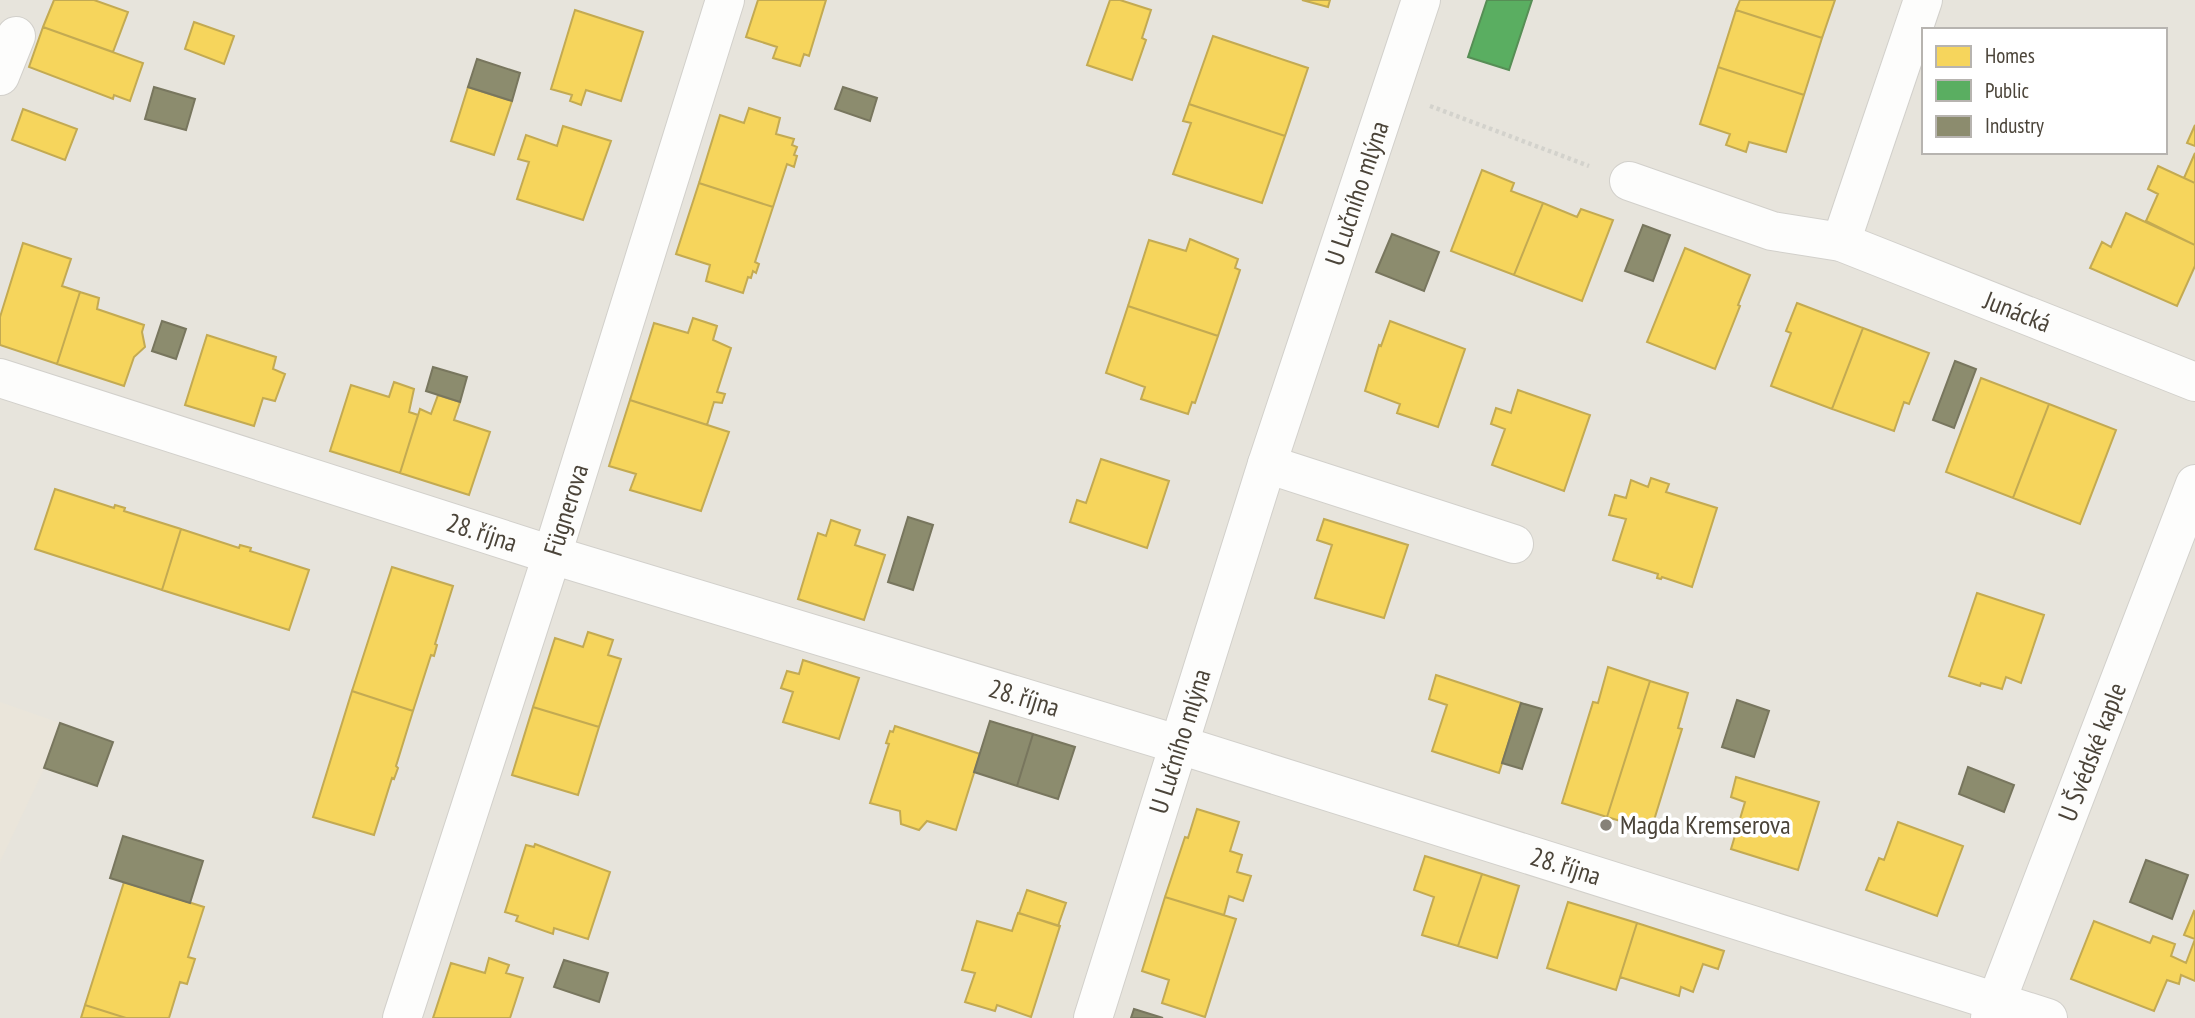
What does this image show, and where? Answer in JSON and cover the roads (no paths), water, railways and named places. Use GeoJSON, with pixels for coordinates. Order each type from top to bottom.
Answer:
{"type":"FeatureCollection","features":[{"type":"Feature","properties":{"kind":"street","name":"Fügnerova"},"geometry":{"type":"LineString","coordinates":[[402,1018],[552,555],[725,0]]}},
{"type":"Feature","properties":{"kind":"street","name":"U Lučního mlýna"},"geometry":{"type":"LineString","coordinates":[[1093,1018],[1267,464],[1421,0]]}},
{"type":"Feature","properties":{"kind":"street"},"geometry":{"type":"LineString","coordinates":[[1841,242],[1923,0]]}},
{"type":"Feature","properties":{"kind":"street"},"geometry":{"type":"LineString","coordinates":[[0,76],[16,36]]}},
{"type":"Feature","properties":{"kind":"street","name":"Junácká"},"geometry":{"type":"LineString","coordinates":[[1629,181],[1772,231],[1841,242],[2195,382]]}},
{"type":"Feature","properties":{"kind":"street","name":"28. října"},"geometry":{"type":"LineString","coordinates":[[0,378],[552,555],[1180,745],[1993,1010],[2048,1018]]}},
{"type":"Feature","properties":{"kind":"street"},"geometry":{"type":"LineString","coordinates":[[1267,464],[1514,544]]}},
{"type":"Feature","properties":{"kind":"street","name":"U Švédské kaple"},"geometry":{"type":"LineString","coordinates":[[1993,1010],[2195,484]]}},
{"type":"Feature","properties":{"kind":"place","name":"Magda Kremserova"},"geometry":{"type":"Point","coordinates":[1606,825]}}]}
